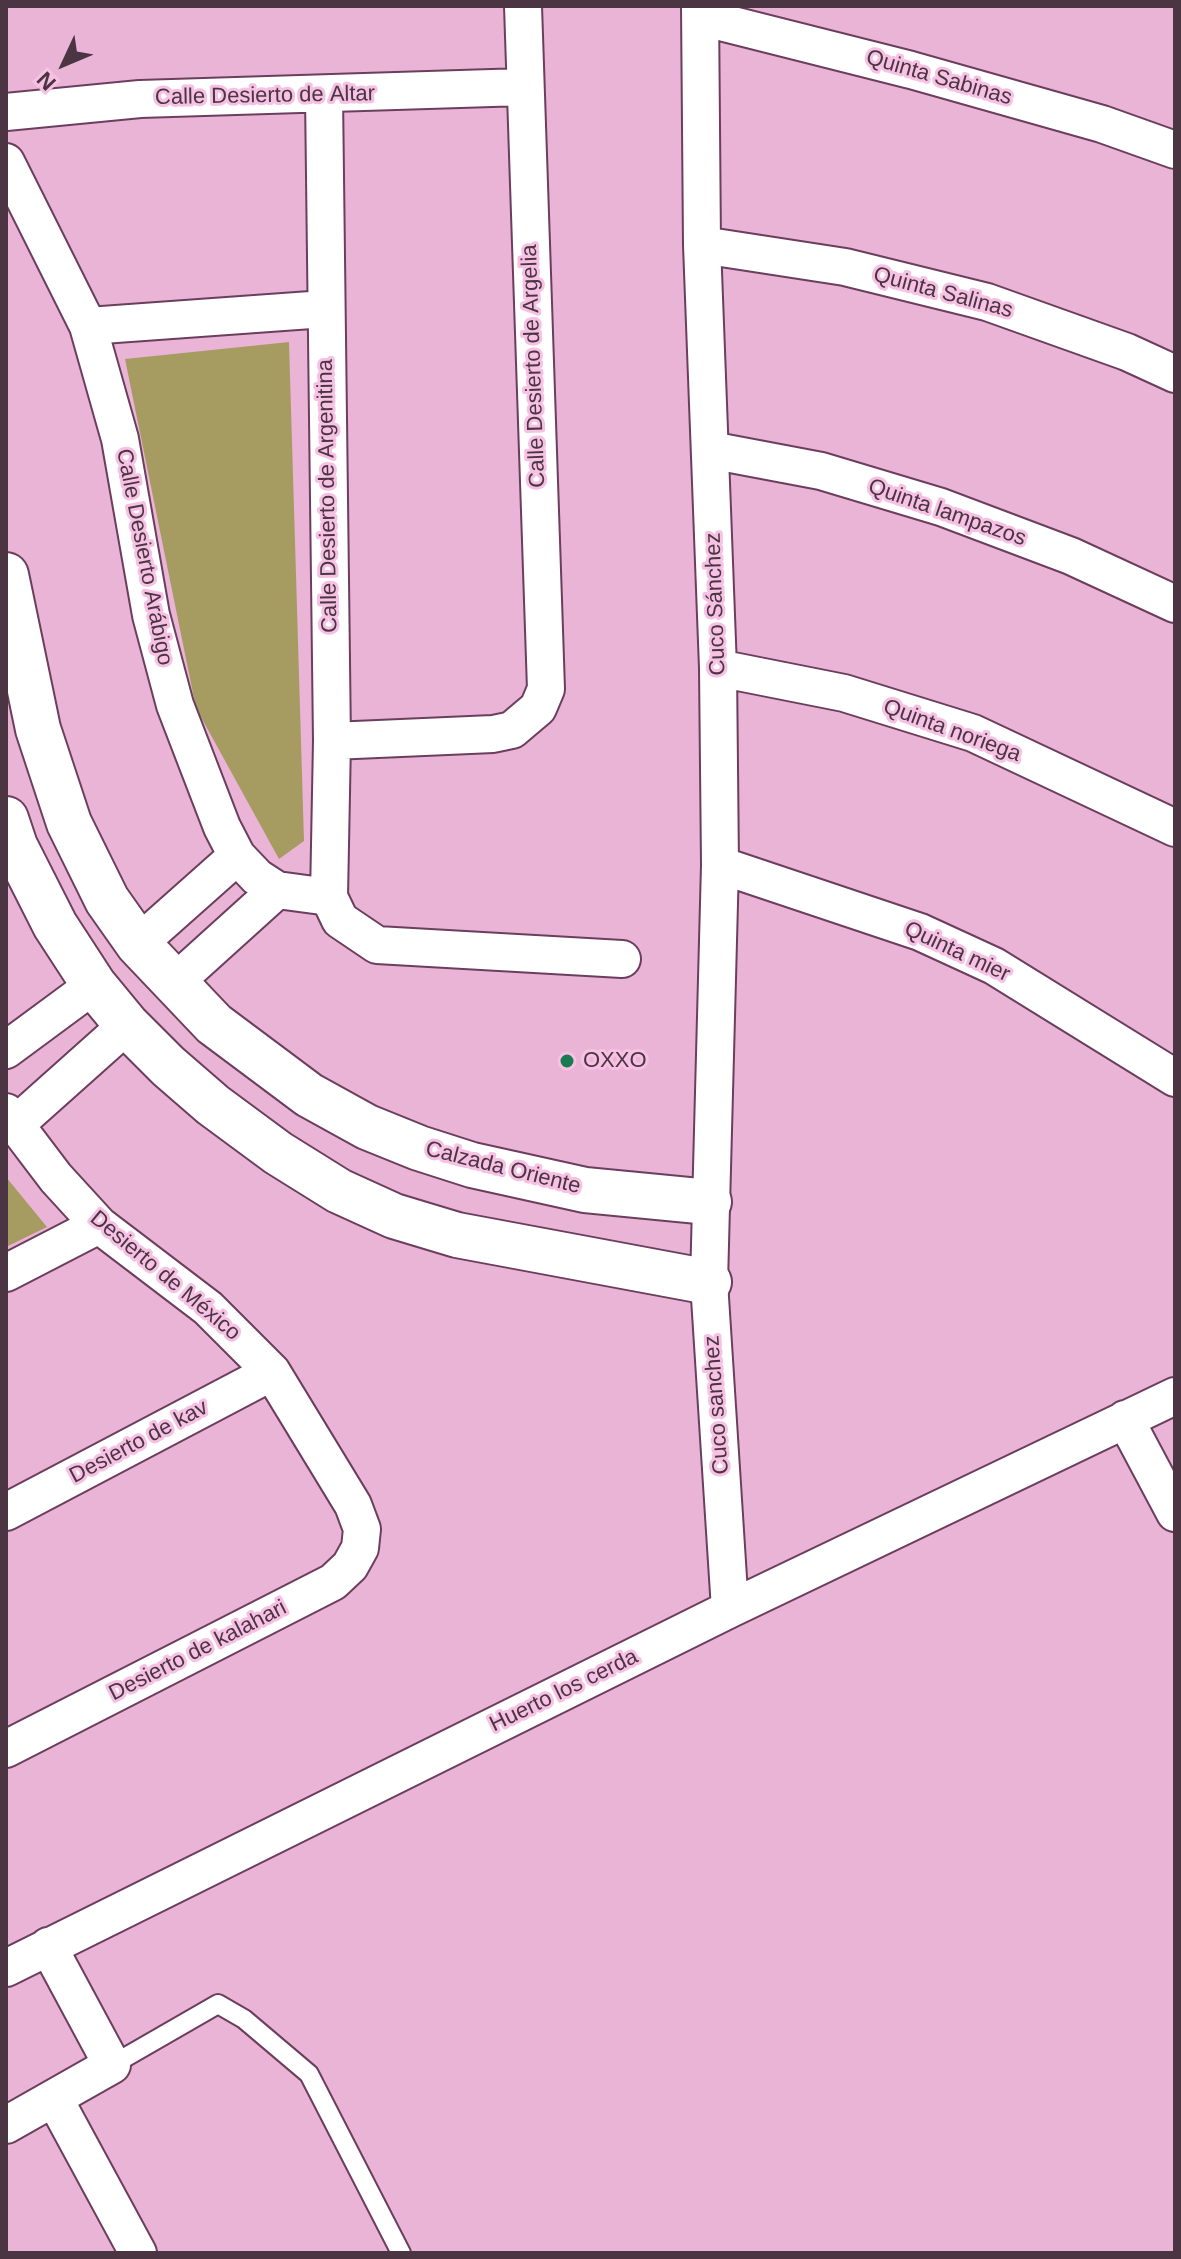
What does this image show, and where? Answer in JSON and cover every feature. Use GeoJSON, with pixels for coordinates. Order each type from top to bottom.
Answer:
{"type":"FeatureCollection","features":[{"type":"Feature","properties":{"kind":"street","name":"Calle Desierto de Argelia"},"geometry":{"type":"LineString","coordinates":[[332,741],[493,734],[512,730],[528,720],[538,708],[546,689],[523,6]]}},
{"type":"Feature","properties":{"kind":"street","name":"Quinta Sabinas"},"geometry":{"type":"LineString","coordinates":[[700,12],[1102,124],[1175,150]]}},
{"type":"Feature","properties":{"kind":"street","name":"Cuco Sánchez"},"geometry":{"type":"LineString","coordinates":[[700,12],[702,245],[718,668],[720,865],[709,1202]]}},
{"type":"Feature","properties":{"kind":"street","name":"Calle Desierto de Altar"},"geometry":{"type":"LineString","coordinates":[[6,112],[140,99],[524,87]]}},
{"type":"Feature","properties":{"kind":"street","name":"Calle Desierto de Argenitina"},"geometry":{"type":"LineString","coordinates":[[324,95],[332,741],[329,897]]}},
{"type":"Feature","properties":{"kind":"street","name":"Calle Desierto Arábigo"},"geometry":{"type":"LineString","coordinates":[[6,162],[88,326],[120,439],[151,615],[175,705],[199,774],[237,856],[257,877],[277,890]]}},
{"type":"Feature","properties":{"kind":"street","name":"Quinta Salinas"},"geometry":{"type":"LineString","coordinates":[[702,245],[845,267],[987,302],[1127,352],[1175,374]]}},
{"type":"Feature","properties":{"kind":"street"},"geometry":{"type":"LineString","coordinates":[[88,326],[325,309]]}},
{"type":"Feature","properties":{"kind":"street","name":"Quinta lampazos"},"geometry":{"type":"LineString","coordinates":[[710,450],[821,471],[941,507],[1071,556],[1175,604]]}},
{"type":"Feature","properties":{"kind":"street","name":"Calzada Oriente"},"geometry":{"type":"LineString","coordinates":[[6,575],[38,729],[69,823],[107,900],[138,944],[173,984],[250,1054],[309,1095],[367,1127],[419,1148],[472,1165],[585,1190],[709,1202]]}},
{"type":"Feature","properties":{"kind":"street","name":"Quinta noriega"},"geometry":{"type":"LineString","coordinates":[[718,668],[844,693],[973,733],[1175,828]]}},
{"type":"Feature","properties":{"kind":"street"},"geometry":{"type":"LineString","coordinates":[[6,819],[15,846],[55,925],[94,985],[127,1025],[213,1105],[265,1143],[339,1191],[380,1210],[457,1235],[709,1282]]}},
{"type":"Feature","properties":{"kind":"street"},"geometry":{"type":"LineString","coordinates":[[6,1050],[94,985],[237,856]]}},
{"type":"Feature","properties":{"kind":"street","name":"Quinta mier"},"geometry":{"type":"LineString","coordinates":[[720,865],[920,932],[981,961],[1061,1006],[1175,1078]]}},
{"type":"Feature","properties":{"kind":"street"},"geometry":{"type":"LineString","coordinates":[[11,1119],[127,1025],[277,890],[329,897],[340,920],[377,945],[622,959]]}},
{"type":"Feature","properties":{"kind":"street","name":"Desierto de México"},"geometry":{"type":"LineString","coordinates":[[11,1119],[99,1225],[208,1308],[272,1372],[353,1505],[362,1529]]}},
{"type":"Feature","properties":{"kind":"street","name":"Cuco sanchez"},"geometry":{"type":"LineString","coordinates":[[709,1202],[709,1282],[730,1609]]}},
{"type":"Feature","properties":{"kind":"street"},"geometry":{"type":"LineString","coordinates":[[6,1273],[99,1225]]}},
{"type":"Feature","properties":{"kind":"street","name":"Desierto de kav"},"geometry":{"type":"LineString","coordinates":[[6,1512],[272,1372]]}},
{"type":"Feature","properties":{"kind":"street","name":"Huerto los cerda"},"geometry":{"type":"LineString","coordinates":[[6,1968],[730,1609],[1175,1396]]}},
{"type":"Feature","properties":{"kind":"street"},"geometry":{"type":"LineString","coordinates":[[1125,1419],[1175,1513]]}},
{"type":"Feature","properties":{"kind":"street","name":"Desierto de kalahari"},"geometry":{"type":"LineString","coordinates":[[6,1749],[333,1582],[350,1566],[360,1548],[362,1529]]}},
{"type":"Feature","properties":{"kind":"street"},"geometry":{"type":"LineString","coordinates":[[6,2125],[112,2065],[48,1946]]}},
{"type":"Feature","properties":{"kind":"street"},"geometry":{"type":"LineString","coordinates":[[54,2098],[138,2253]]}},
{"type":"Feature","properties":{"kind":"lane"},"geometry":{"type":"LineString","coordinates":[[112,2065],[218,2004],[244,2019],[309,2074],[401,2253]]}},
{"type":"Feature","properties":{"kind":"shaded area"},"geometry":{"type":"Polygon","coordinates":[[[289,342],[304,841],[279,859],[196,708],[125,359],[289,342]]]}},
{"type":"Feature","properties":{"kind":"shaded area"},"geometry":{"type":"Polygon","coordinates":[[[6,1177],[47,1227],[6,1247],[6,1177]]]}},
{"type":"Feature","properties":{"kind":"place","name":"OXXO"},"geometry":{"type":"Point","coordinates":[567,1061]}}]}
